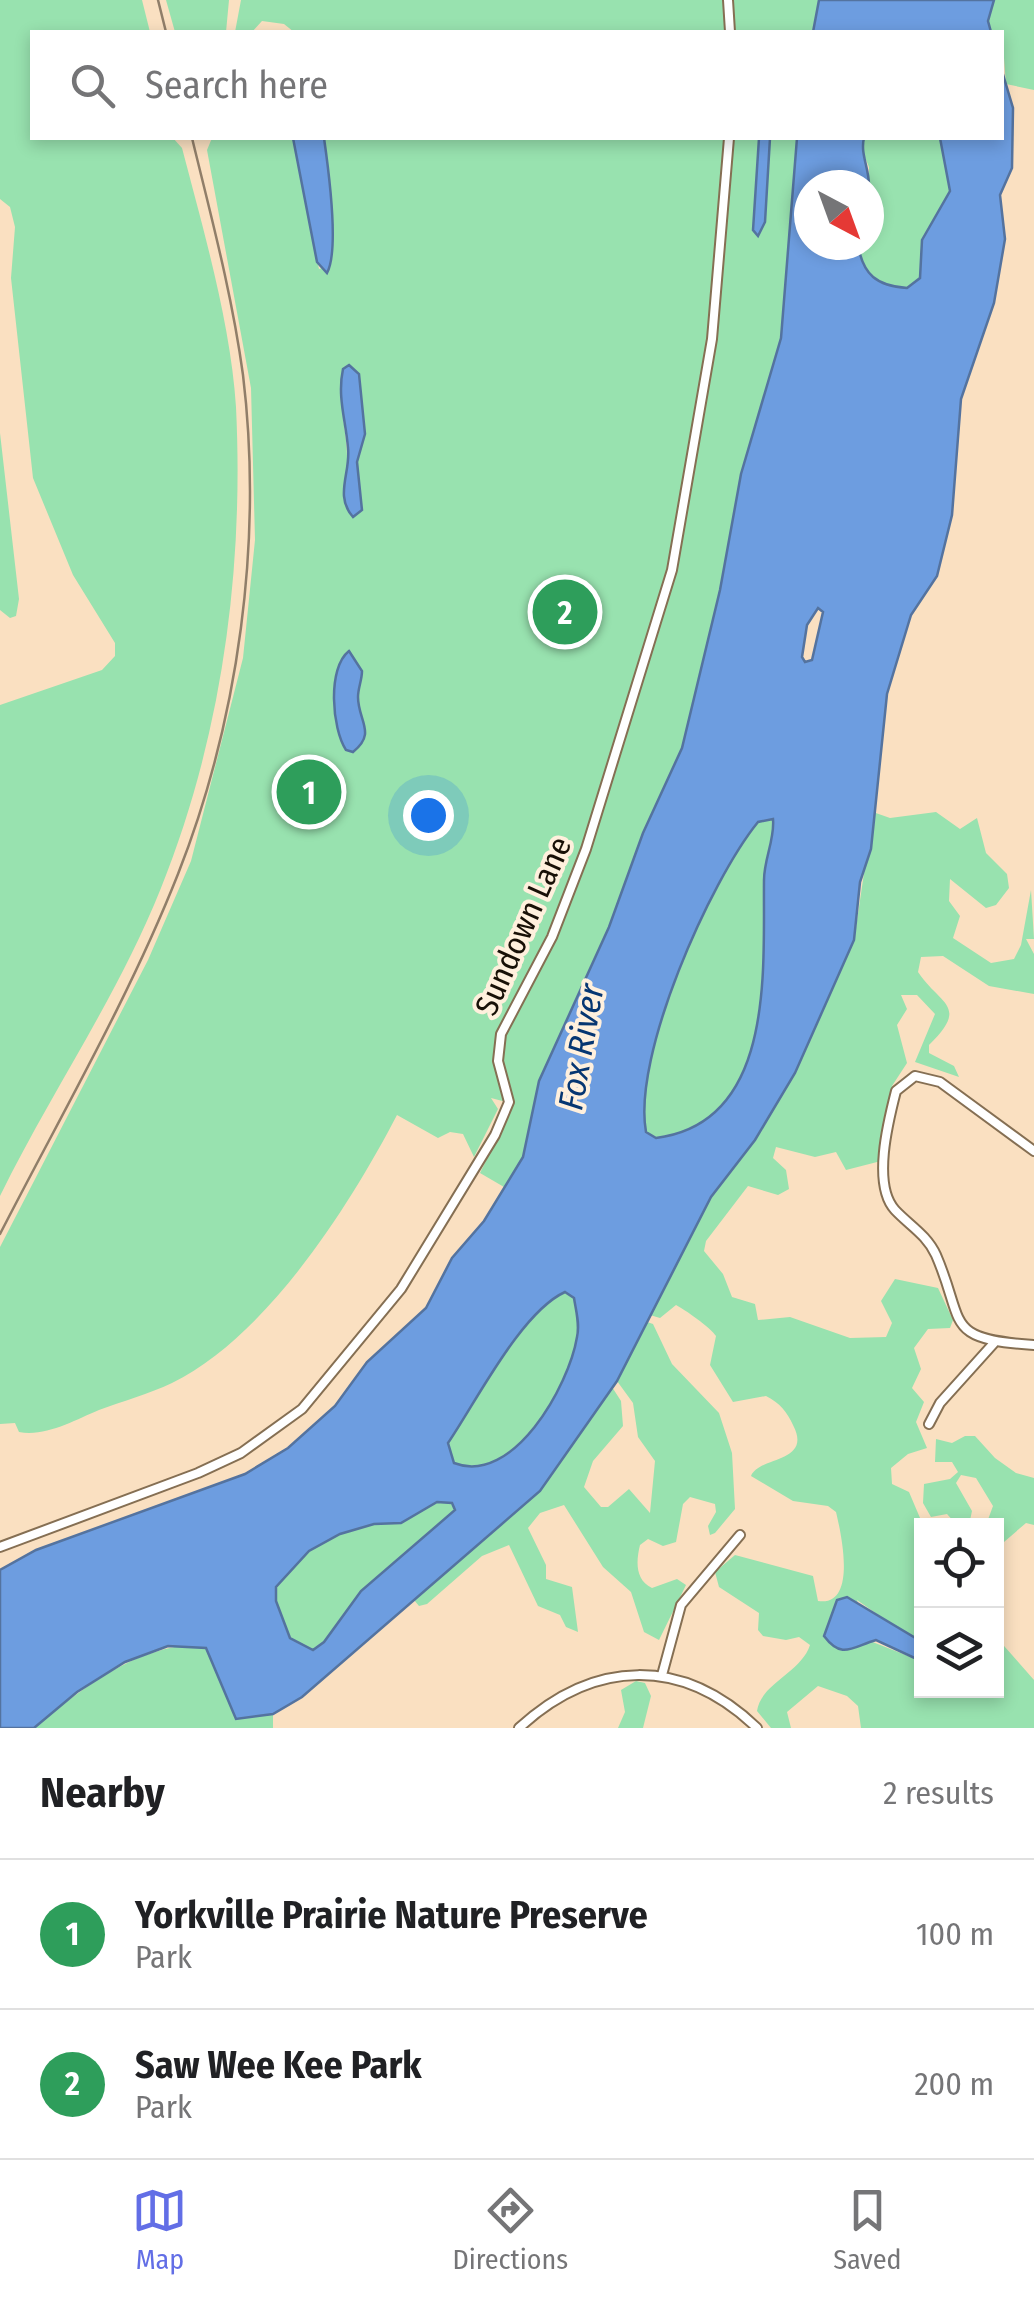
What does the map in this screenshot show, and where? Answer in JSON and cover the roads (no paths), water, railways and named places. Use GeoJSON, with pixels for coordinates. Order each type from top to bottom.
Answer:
{"type":"FeatureCollection","features":[{"type":"Feature","properties":{"kind":"street"},"geometry":{"type":"LineString","coordinates":[[728,0],[730,30]]}},
{"type":"Feature","properties":{"kind":"street","name":"Sundown Lane"},"geometry":{"type":"LineString","coordinates":[[0,1547],[198,1473],[242,1453],[287,1422],[330,1379],[401,1289],[495,1135],[509,1102],[498,1060],[501,1034],[552,937],[586,849],[672,570],[712,339],[729,140]]}},
{"type":"Feature","properties":{"kind":"street"},"geometry":{"type":"LineString","coordinates":[[1034,1151],[940,1082],[915,1076],[896,1091],[885,1196],[936,1253],[954,1316],[967,1332],[994,1343],[1034,1345]]}},
{"type":"Feature","properties":{"kind":"street"},"geometry":{"type":"LineString","coordinates":[[929,1424],[940,1403],[994,1343]]}},
{"type":"Feature","properties":{"kind":"street"},"geometry":{"type":"LineString","coordinates":[[662,1675],[681,1605],[740,1535]]}},
{"type":"Feature","properties":{"kind":"street"},"geometry":{"type":"LineString","coordinates":[[519,1728],[566,1692],[600,1680],[662,1675],[722,1699],[757,1728]]}},
{"type":"Feature","properties":{"kind":"water"},"geometry":{"type":"Polygon","coordinates":[[[819,0],[994,0],[988,21],[990,30],[813,30],[819,0]]]}},
{"type":"Feature","properties":{"kind":"water","name":"Fox River"},"geometry":{"type":"Polygon","coordinates":[[[1004,78],[1013,108],[1012,168],[1000,195],[1005,239],[994,303],[961,399],[952,515],[937,576],[911,615],[887,694],[871,849],[860,882],[854,940],[795,1073],[755,1140],[711,1197],[617,1381],[540,1491],[302,1697],[273,1714],[236,1719],[206,1648],[168,1646],[125,1662],[77,1692],[34,1728],[0,1728],[0,1570],[36,1550],[245,1474],[288,1448],[335,1406],[367,1362],[426,1308],[452,1258],[484,1221],[523,1157],[539,1081],[609,927],[643,833],[682,748],[720,590],[741,474],[781,338],[794,176],[794,260],[863,260],[873,277],[887,285],[907,288],[920,278],[922,240],[950,191],[940,140],[1004,140],[1004,78]],[[818,608],[807,625],[802,657],[805,662],[812,660],[823,612],[818,608]],[[773,819],[758,822],[739,849],[679,971],[651,1060],[645,1099],[646,1132],[656,1138],[695,1126],[723,1104],[743,1073],[755,1036],[761,996],[764,872],[773,819]],[[565,1292],[548,1303],[516,1338],[448,1443],[454,1463],[476,1466],[497,1460],[535,1427],[563,1381],[572,1357],[578,1327],[574,1298],[565,1292]],[[437,1502],[401,1523],[374,1524],[340,1534],[309,1551],[276,1587],[276,1601],[290,1638],[313,1650],[324,1642],[361,1591],[455,1510],[452,1503],[437,1502]]]}},
{"type":"Feature","properties":{"kind":"water"},"geometry":{"type":"Polygon","coordinates":[[[293,140],[324,140],[333,246],[327,273],[317,262],[293,140]]]}},
{"type":"Feature","properties":{"kind":"water"},"geometry":{"type":"Polygon","coordinates":[[[759,140],[770,140],[765,222],[758,236],[753,230],[759,140]]]}},
{"type":"Feature","properties":{"kind":"water"},"geometry":{"type":"Polygon","coordinates":[[[797,140],[864,140],[866,170],[794,170],[797,140]]]}},
{"type":"Feature","properties":{"kind":"water"},"geometry":{"type":"Polygon","coordinates":[[[349,365],[359,374],[365,434],[357,462],[362,510],[353,517],[345,501],[348,457],[341,389],[343,369],[349,365]]]}},
{"type":"Feature","properties":{"kind":"water"},"geometry":{"type":"Polygon","coordinates":[[[349,651],[362,671],[358,697],[365,733],[353,752],[346,750],[341,740],[334,699],[337,671],[349,651]]]}},
{"type":"Feature","properties":{"kind":"water"},"geometry":{"type":"Polygon","coordinates":[[[847,1597],[914,1637],[914,1658],[876,1640],[848,1650],[836,1648],[824,1636],[837,1600],[847,1597]]]}},
{"type":"Feature","properties":{"kind":"railway"},"geometry":{"type":"LineString","coordinates":[[158,0],[166,30]]}},
{"type":"Feature","properties":{"kind":"railway"},"geometry":{"type":"LineString","coordinates":[[0,1234],[159,920],[199,815],[231,692],[247,565],[248,437],[233,315],[192,140]]}},
{"type":"Feature","properties":{"kind":"place","name":"Saw Wee Kee Park"},"geometry":{"type":"Point","coordinates":[565,612]}},
{"type":"Feature","properties":{"kind":"place","name":"Yorkville Prairie Nature Preserve"},"geometry":{"type":"Point","coordinates":[309,792]}}]}
